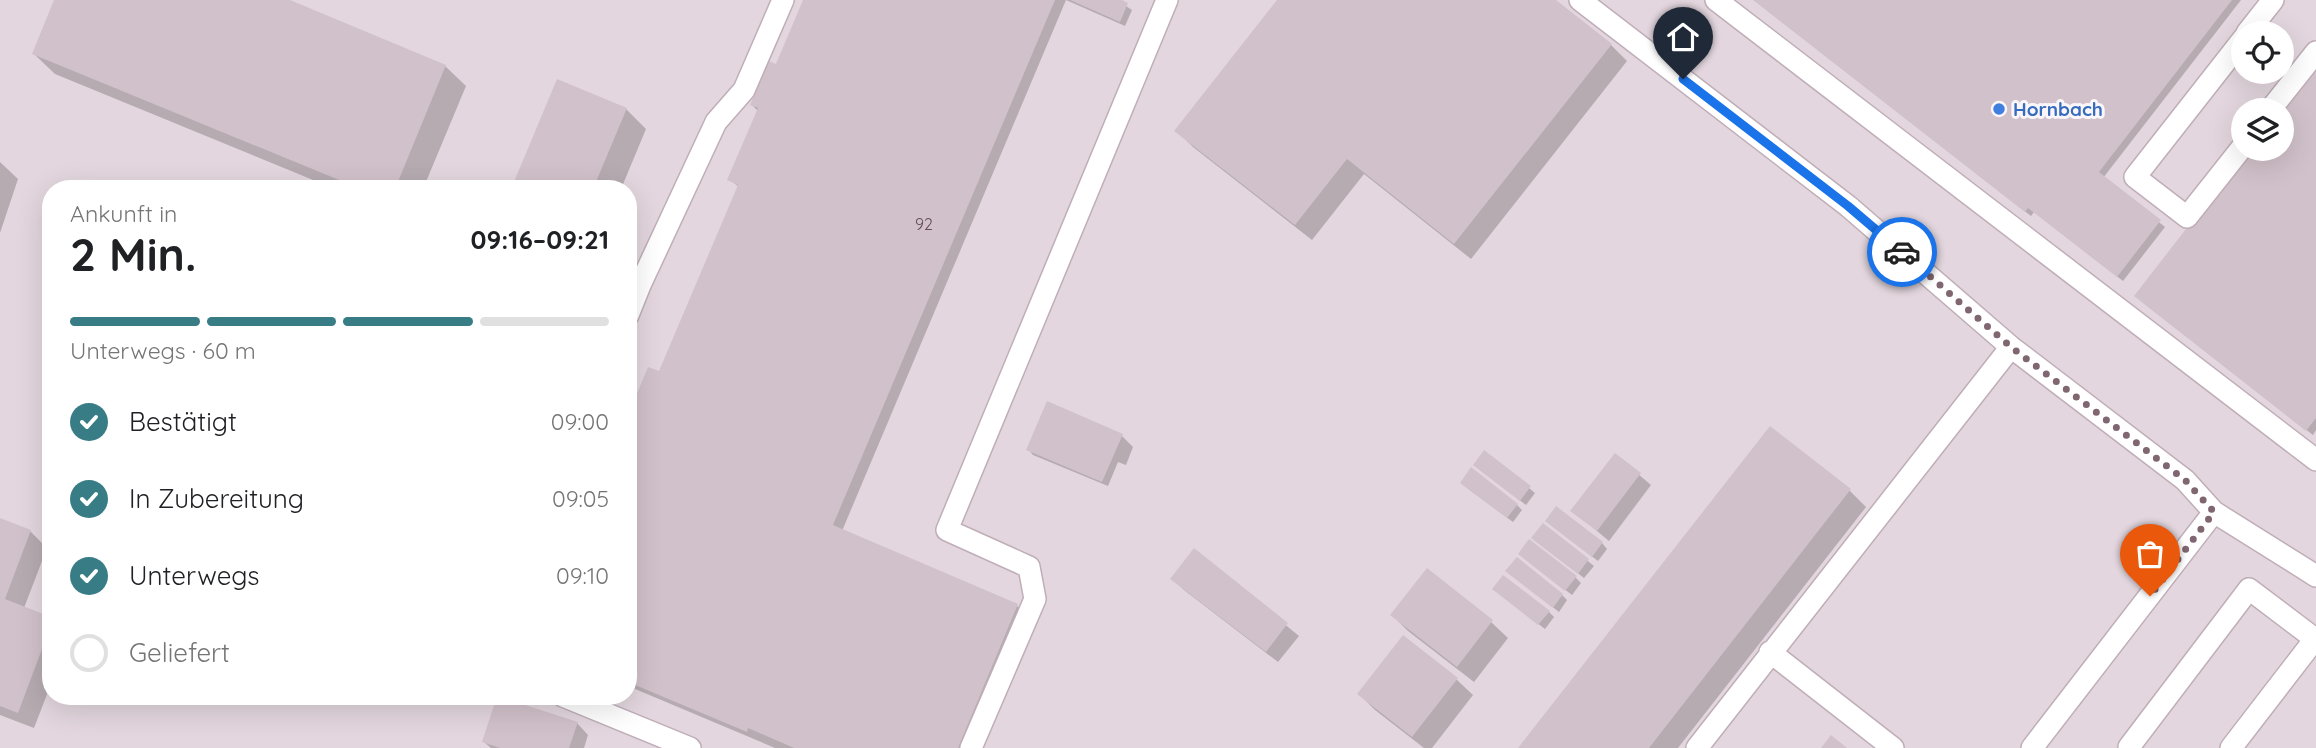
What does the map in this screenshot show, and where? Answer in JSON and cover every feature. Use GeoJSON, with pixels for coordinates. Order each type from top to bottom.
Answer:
{"type":"FeatureCollection","features":[{"type":"Feature","properties":{"kind":"lane"},"geometry":{"type":"LineString","coordinates":[[637,292],[716,122],[744,90],[783,0]]}},
{"type":"Feature","properties":{"kind":"lane"},"geometry":{"type":"LineString","coordinates":[[971,748],[1035,599],[1028,568],[947,530],[1167,0]]}},
{"type":"Feature","properties":{"kind":"lane"},"geometry":{"type":"LineString","coordinates":[[1580,0],[1848,206],[2011,347],[2185,480],[2214,512],[2316,576]]}},
{"type":"Feature","properties":{"kind":"lane"},"geometry":{"type":"LineString","coordinates":[[1716,0],[2316,460]]}},
{"type":"Feature","properties":{"kind":"lane"},"geometry":{"type":"LineString","coordinates":[[2256,21],[2273,0]]}},
{"type":"Feature","properties":{"kind":"lane"},"geometry":{"type":"LineString","coordinates":[[2280,98],[2316,52]]}},
{"type":"Feature","properties":{"kind":"lane"},"geometry":{"type":"LineString","coordinates":[[2231,55],[2135,177],[2187,217],[2231,161]]}},
{"type":"Feature","properties":{"kind":"lane"},"geometry":{"type":"LineString","coordinates":[[1697,748],[2011,347]]}},
{"type":"Feature","properties":{"kind":"lane"},"geometry":{"type":"LineString","coordinates":[[2038,746],[2214,512]]}},
{"type":"Feature","properties":{"kind":"lane"},"geometry":{"type":"LineString","coordinates":[[2130,748],[2249,589],[2315,639],[2231,748]]}},
{"type":"Feature","properties":{"kind":"lane"},"geometry":{"type":"LineString","coordinates":[[1770,652],[1892,748]]}},
{"type":"Feature","properties":{"kind":"lane"},"geometry":{"type":"LineString","coordinates":[[585,705],[690,748]]}},
{"type":"Feature","properties":{"kind":"shaded area"},"geometry":{"type":"Polygon","coordinates":[[[0,0],[2316,0],[2316,748],[0,748],[0,0]]]}},
{"type":"Feature","properties":{"kind":"building"},"geometry":{"type":"Polygon","coordinates":[[[54,0],[290,0],[446,65],[399,180],[339,180],[32,54],[54,0]]]}},
{"type":"Feature","properties":{"kind":"building"},"geometry":{"type":"Polygon","coordinates":[[[803,0],[1055,0],[833,525],[1018,604],[958,748],[794,748],[748,728],[747,732],[637,686],[637,393],[648,367],[659,371],[738,185],[727,180],[758,108],[750,105],[769,61],[776,64],[803,0]]]}},
{"type":"Feature","properties":{"kind":"building"},"geometry":{"type":"Polygon","coordinates":[[[1070,0],[1122,0],[1128,3],[1120,22],[1070,0]]]}},
{"type":"Feature","properties":{"kind":"building"},"geometry":{"type":"Polygon","coordinates":[[[1277,0],[1556,0],[1612,44],[1454,244],[1347,159],[1295,225],[1174,131],[1277,0]]]}},
{"type":"Feature","properties":{"kind":"building","name":"Hornbach"},"geometry":{"type":"Polygon","coordinates":[[[1753,0],[2232,0],[2099,172],[2161,220],[2117,277],[2028,208],[2025,212],[1753,0]]]}},
{"type":"Feature","properties":{"kind":"building"},"geometry":{"type":"Polygon","coordinates":[[[2316,62],[2316,418],[2306,431],[2134,296],[2239,161],[2294,161],[2294,98],[2290,98],[2316,62]]]}},
{"type":"Feature","properties":{"kind":"building"},"geometry":{"type":"Polygon","coordinates":[[[557,79],[627,108],[597,180],[515,180],[557,79]]]}},
{"type":"Feature","properties":{"kind":"building"},"geometry":{"type":"Polygon","coordinates":[[[1047,401],[1123,434],[1102,482],[1026,450],[1047,401]]]}},
{"type":"Feature","properties":{"kind":"building"},"geometry":{"type":"Polygon","coordinates":[[[1770,426],[1851,489],[1649,748],[1518,748],[1770,426]]]}},
{"type":"Feature","properties":{"kind":"building"},"geometry":{"type":"Polygon","coordinates":[[[1484,450],[1531,486],[1520,501],[1473,465],[1484,450]]]}},
{"type":"Feature","properties":{"kind":"building"},"geometry":{"type":"Polygon","coordinates":[[[1615,453],[1641,473],[1597,531],[1570,511],[1615,453]]]}},
{"type":"Feature","properties":{"kind":"building"},"geometry":{"type":"Polygon","coordinates":[[[1471,467],[1518,504],[1507,518],[1460,483],[1471,467]]]}},
{"type":"Feature","properties":{"kind":"building"},"geometry":{"type":"Polygon","coordinates":[[[1556,506],[1603,542],[1592,557],[1545,521],[1556,506]]]}},
{"type":"Feature","properties":{"kind":"building"},"geometry":{"type":"Polygon","coordinates":[[[0,518],[31,530],[5,599],[42,613],[42,649],[18,713],[0,706],[0,518]]]}},
{"type":"Feature","properties":{"kind":"building"},"geometry":{"type":"Polygon","coordinates":[[[1543,523],[1589,559],[1578,574],[1531,538],[1543,523]]]}},
{"type":"Feature","properties":{"kind":"building"},"geometry":{"type":"Polygon","coordinates":[[[1529,539],[1577,576],[1565,591],[1518,554],[1529,539]]]}},
{"type":"Feature","properties":{"kind":"building"},"geometry":{"type":"Polygon","coordinates":[[[1194,548],[1288,623],[1266,652],[1170,579],[1194,548]]]}},
{"type":"Feature","properties":{"kind":"building"},"geometry":{"type":"Polygon","coordinates":[[[1517,557],[1563,594],[1553,608],[1505,571],[1517,557]]]}},
{"type":"Feature","properties":{"kind":"building"},"geometry":{"type":"Polygon","coordinates":[[[1427,568],[1493,620],[1457,667],[1390,615],[1427,568]]]}},
{"type":"Feature","properties":{"kind":"building"},"geometry":{"type":"Polygon","coordinates":[[[1503,575],[1550,611],[1538,625],[1492,589],[1503,575]]]}},
{"type":"Feature","properties":{"kind":"building"},"geometry":{"type":"Polygon","coordinates":[[[1403,635],[1458,678],[1412,737],[1357,694],[1403,635]]]}},
{"type":"Feature","properties":{"kind":"building"},"geometry":{"type":"Polygon","coordinates":[[[494,705],[525,705],[578,722],[569,748],[500,748],[482,742],[494,705]]]}},
{"type":"Feature","properties":{"kind":"building"},"geometry":{"type":"Polygon","coordinates":[[[1831,735],[1847,748],[1821,748],[1831,735]]]}},
{"type":"Feature","properties":{"kind":"way so far"},"geometry":{"type":"LineString","coordinates":[[1902,252],[2011,347],[2185,480],[2214,512],[2150,596]]}},
{"type":"Feature","properties":{"kind":"place","name":"Hornbach"},"geometry":{"type":"Point","coordinates":[1999,109]}},
{"type":"Feature","properties":{"kind":"route"},"geometry":{"type":"LineString","coordinates":[[1683,79],[1848,206],[1902,252]]}}]}
